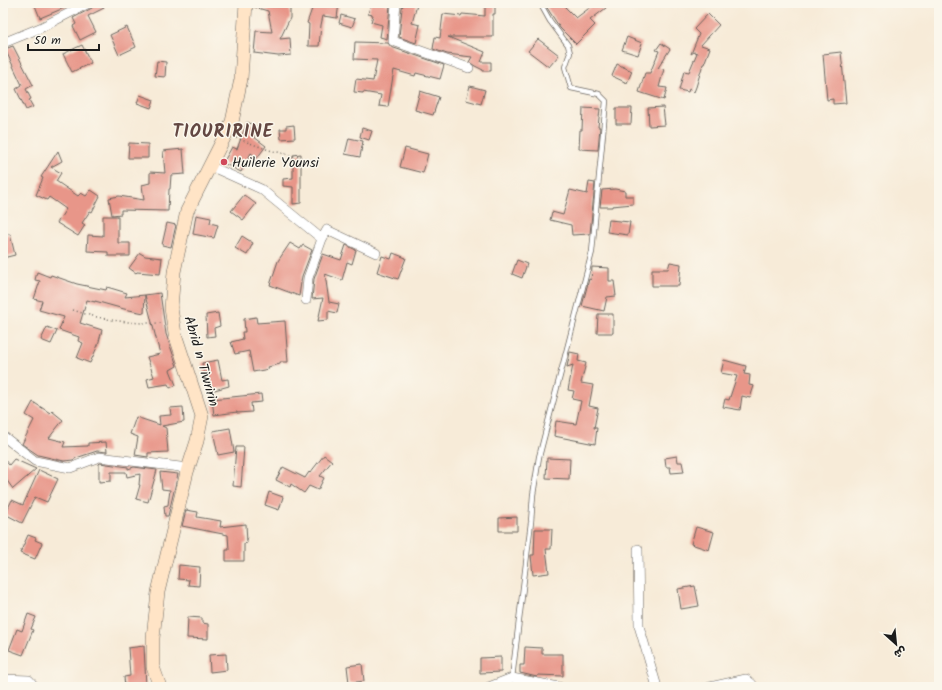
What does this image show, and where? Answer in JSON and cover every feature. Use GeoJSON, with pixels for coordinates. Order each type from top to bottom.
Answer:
{"type":"FeatureCollection","features":[{"type":"Feature","properties":{"kind":"street"},"geometry":{"type":"LineString","coordinates":[[3,43],[40,28],[89,3]]}},
{"type":"Feature","properties":{"kind":"street"},"geometry":{"type":"LineString","coordinates":[[396,3],[393,41],[469,68]]}},
{"type":"Feature","properties":{"kind":"street","name":"Abrid n Tiwririn"},"geometry":{"type":"LineString","coordinates":[[160,687],[153,667],[153,638],[158,592],[187,472],[197,441],[202,416],[175,334],[171,308],[174,272],[178,247],[187,211],[232,122],[241,80],[243,4]]}},
{"type":"Feature","properties":{"kind":"street"},"geometry":{"type":"LineString","coordinates":[[210,166],[261,189],[322,239]]}},
{"type":"Feature","properties":{"kind":"street"},"geometry":{"type":"LineString","coordinates":[[306,300],[308,278],[322,239],[327,230],[376,253]]}},
{"type":"Feature","properties":{"kind":"street"},"geometry":{"type":"LineString","coordinates":[[3,436],[35,461],[42,463],[70,468],[99,457],[180,467],[187,472]]}},
{"type":"Feature","properties":{"kind":"street"},"geometry":{"type":"LineString","coordinates":[[638,549],[639,626],[657,687]]}},
{"type":"Feature","properties":{"kind":"street"},"geometry":{"type":"LineString","coordinates":[[489,687],[512,678],[559,687]]}},
{"type":"Feature","properties":{"kind":"street"},"geometry":{"type":"LineString","coordinates":[[3,679],[29,680],[35,687]]}},
{"type":"Feature","properties":{"kind":"street"},"geometry":{"type":"LineString","coordinates":[[710,687],[746,679],[752,684],[752,687]]}},
{"type":"Feature","properties":{"kind":"lane"},"geometry":{"type":"LineString","coordinates":[[512,678],[533,495],[539,457],[592,252],[606,101],[599,94],[571,88],[565,68],[570,53],[568,45],[550,21],[540,3]]}},
{"type":"Feature","properties":{"kind":"path"},"geometry":{"type":"LineString","coordinates":[[225,134],[269,150],[298,157]]}},
{"type":"Feature","properties":{"kind":"path"},"geometry":{"type":"LineString","coordinates":[[73,310],[84,314],[114,320],[155,323],[173,322]]}},
{"type":"Feature","properties":{"kind":"building"},"geometry":{"type":"Polygon","coordinates":[[[34,3],[76,3],[40,18],[34,3]]]}},
{"type":"Feature","properties":{"kind":"building"},"geometry":{"type":"Polygon","coordinates":[[[95,3],[101,3],[104,8],[88,16],[96,32],[80,40],[73,26],[76,24],[73,18],[92,8],[95,3]]]}},
{"type":"Feature","properties":{"kind":"building"},"geometry":{"type":"Polygon","coordinates":[[[254,3],[290,4],[290,18],[280,39],[290,38],[291,55],[278,56],[254,53],[256,31],[272,32],[268,11],[254,7],[254,3]]]}},
{"type":"Feature","properties":{"kind":"building"},"geometry":{"type":"Polygon","coordinates":[[[314,3],[339,3],[337,18],[323,16],[319,46],[308,46],[309,24],[307,23],[314,3]]]}},
{"type":"Feature","properties":{"kind":"building"},"geometry":{"type":"Polygon","coordinates":[[[371,3],[383,3],[390,5],[387,39],[380,37],[382,25],[371,22],[373,15],[368,14],[371,3]]]}},
{"type":"Feature","properties":{"kind":"building"},"geometry":{"type":"Polygon","coordinates":[[[404,3],[417,5],[412,23],[420,25],[416,43],[399,37],[402,8],[404,3]]]}},
{"type":"Feature","properties":{"kind":"building"},"geometry":{"type":"Polygon","coordinates":[[[485,3],[495,3],[495,14],[493,14],[493,37],[448,37],[485,52],[481,62],[491,62],[491,71],[483,71],[469,62],[472,57],[447,54],[433,49],[435,37],[440,38],[443,14],[485,16],[485,3]]]}},
{"type":"Feature","properties":{"kind":"building"},"geometry":{"type":"Polygon","coordinates":[[[544,3],[569,3],[565,7],[576,18],[596,3],[603,3],[606,8],[590,20],[595,25],[576,44],[560,28],[544,3]]]}},
{"type":"Feature","properties":{"kind":"building"},"geometry":{"type":"Polygon","coordinates":[[[708,14],[719,25],[701,45],[710,48],[696,87],[694,92],[689,89],[688,92],[679,90],[684,71],[689,72],[697,53],[694,52],[691,54],[699,34],[694,29],[708,14]]]}},
{"type":"Feature","properties":{"kind":"building"},"geometry":{"type":"Polygon","coordinates":[[[341,15],[355,19],[352,27],[339,23],[341,15]]]}},
{"type":"Feature","properties":{"kind":"building"},"geometry":{"type":"Polygon","coordinates":[[[127,27],[136,47],[119,55],[110,35],[127,27]]]}},
{"type":"Feature","properties":{"kind":"building"},"geometry":{"type":"Polygon","coordinates":[[[627,37],[642,43],[638,55],[622,50],[627,37]]]}},
{"type":"Feature","properties":{"kind":"building"},"geometry":{"type":"Polygon","coordinates":[[[538,39],[559,55],[549,67],[528,51],[538,39]]]}},
{"type":"Feature","properties":{"kind":"building"},"geometry":{"type":"Polygon","coordinates":[[[355,42],[388,43],[391,47],[444,65],[440,79],[416,73],[415,76],[394,70],[388,107],[379,106],[381,95],[354,92],[356,79],[373,81],[377,60],[354,59],[355,42]]]}},
{"type":"Feature","properties":{"kind":"building"},"geometry":{"type":"Polygon","coordinates":[[[661,43],[670,49],[658,68],[664,69],[659,87],[667,88],[664,100],[639,92],[645,73],[650,73],[659,51],[656,50],[661,43]]]}},
{"type":"Feature","properties":{"kind":"building"},"geometry":{"type":"Polygon","coordinates":[[[82,45],[91,63],[72,72],[63,54],[82,45]]]}},
{"type":"Feature","properties":{"kind":"building"},"geometry":{"type":"Polygon","coordinates":[[[13,46],[33,85],[26,89],[33,107],[26,110],[16,89],[22,85],[5,49],[13,46]]]}},
{"type":"Feature","properties":{"kind":"building"},"geometry":{"type":"Polygon","coordinates":[[[841,52],[846,103],[833,104],[833,99],[827,100],[823,54],[841,52]]]}},
{"type":"Feature","properties":{"kind":"building"},"geometry":{"type":"Polygon","coordinates":[[[157,61],[166,62],[165,77],[155,76],[157,61]]]}},
{"type":"Feature","properties":{"kind":"building"},"geometry":{"type":"Polygon","coordinates":[[[617,64],[632,71],[627,83],[612,76],[617,64]]]}},
{"type":"Feature","properties":{"kind":"building"},"geometry":{"type":"Polygon","coordinates":[[[470,86],[485,90],[481,104],[466,100],[470,86]]]}},
{"type":"Feature","properties":{"kind":"building"},"geometry":{"type":"Polygon","coordinates":[[[420,91],[439,97],[433,115],[415,110],[420,91]]]}},
{"type":"Feature","properties":{"kind":"building"},"geometry":{"type":"Polygon","coordinates":[[[140,95],[154,100],[151,108],[137,103],[140,95]]]}},
{"type":"Feature","properties":{"kind":"building"},"geometry":{"type":"Polygon","coordinates":[[[663,107],[665,125],[649,126],[648,108],[663,107]]]}},
{"type":"Feature","properties":{"kind":"building"},"geometry":{"type":"Polygon","coordinates":[[[583,108],[600,109],[598,150],[579,149],[583,108]]]}},
{"type":"Feature","properties":{"kind":"building"},"geometry":{"type":"Polygon","coordinates":[[[616,108],[632,108],[631,124],[616,124],[616,108]]]}},
{"type":"Feature","properties":{"kind":"building"},"geometry":{"type":"Polygon","coordinates":[[[247,122],[258,127],[254,137],[266,146],[257,158],[251,153],[241,172],[223,163],[232,147],[237,149],[247,122]]]}},
{"type":"Feature","properties":{"kind":"building"},"geometry":{"type":"Polygon","coordinates":[[[294,125],[295,138],[281,139],[280,129],[286,129],[286,126],[294,125]]]}},
{"type":"Feature","properties":{"kind":"building"},"geometry":{"type":"Polygon","coordinates":[[[362,128],[372,131],[369,140],[360,137],[362,128]]]}},
{"type":"Feature","properties":{"kind":"building"},"geometry":{"type":"Polygon","coordinates":[[[349,138],[363,141],[360,157],[345,154],[349,138]]]}},
{"type":"Feature","properties":{"kind":"building"},"geometry":{"type":"Polygon","coordinates":[[[129,143],[148,144],[148,158],[128,158],[129,143]]]}},
{"type":"Feature","properties":{"kind":"building"},"geometry":{"type":"Polygon","coordinates":[[[405,148],[428,154],[423,173],[400,167],[405,148]]]}},
{"type":"Feature","properties":{"kind":"building"},"geometry":{"type":"Polygon","coordinates":[[[183,149],[185,174],[171,175],[168,211],[121,210],[121,214],[112,215],[109,198],[119,196],[144,200],[142,185],[150,183],[150,172],[165,173],[163,151],[183,149]]]}},
{"type":"Feature","properties":{"kind":"building"},"geometry":{"type":"Polygon","coordinates":[[[58,151],[62,161],[51,167],[61,173],[56,181],[78,196],[81,193],[86,196],[91,190],[100,196],[92,212],[90,211],[82,223],[85,225],[78,236],[57,223],[66,209],[49,197],[47,200],[36,195],[43,178],[41,177],[58,151]]]}},
{"type":"Feature","properties":{"kind":"building"},"geometry":{"type":"Polygon","coordinates":[[[301,154],[301,203],[293,204],[293,187],[283,186],[283,179],[293,178],[293,155],[301,154]]]}},
{"type":"Feature","properties":{"kind":"building"},"geometry":{"type":"Polygon","coordinates":[[[589,182],[595,183],[590,234],[572,235],[571,225],[550,220],[552,212],[563,215],[570,190],[587,194],[589,182]]]}},
{"type":"Feature","properties":{"kind":"building"},"geometry":{"type":"Polygon","coordinates":[[[615,189],[625,191],[625,196],[633,196],[633,204],[600,207],[602,190],[615,189]]]}},
{"type":"Feature","properties":{"kind":"building"},"geometry":{"type":"Polygon","coordinates":[[[244,195],[256,204],[243,220],[231,211],[244,195]]]}},
{"type":"Feature","properties":{"kind":"building"},"geometry":{"type":"Polygon","coordinates":[[[196,215],[211,218],[210,223],[218,225],[214,238],[193,234],[196,215]]]}},
{"type":"Feature","properties":{"kind":"building"},"geometry":{"type":"Polygon","coordinates":[[[103,216],[118,216],[118,243],[130,243],[130,256],[108,256],[108,252],[87,251],[88,235],[103,236],[103,216]]]}},
{"type":"Feature","properties":{"kind":"building"},"geometry":{"type":"Polygon","coordinates":[[[609,220],[630,222],[628,235],[607,232],[609,220]]]}},
{"type":"Feature","properties":{"kind":"building"},"geometry":{"type":"Polygon","coordinates":[[[167,223],[176,225],[171,247],[162,245],[167,223]]]}},
{"type":"Feature","properties":{"kind":"building"},"geometry":{"type":"Polygon","coordinates":[[[10,234],[15,255],[3,258],[3,235],[10,234]]]}},
{"type":"Feature","properties":{"kind":"building"},"geometry":{"type":"Polygon","coordinates":[[[242,236],[253,243],[247,255],[235,248],[242,236]]]}},
{"type":"Feature","properties":{"kind":"building"},"geometry":{"type":"Polygon","coordinates":[[[290,243],[300,249],[303,245],[312,250],[302,276],[299,296],[270,285],[278,261],[290,243]]]}},
{"type":"Feature","properties":{"kind":"building"},"geometry":{"type":"Polygon","coordinates":[[[346,245],[356,250],[352,264],[347,262],[342,280],[325,274],[329,302],[339,304],[337,313],[328,311],[328,320],[318,321],[323,298],[312,299],[314,279],[323,254],[341,260],[346,245]]]}},
{"type":"Feature","properties":{"kind":"building"},"geometry":{"type":"Polygon","coordinates":[[[140,253],[145,256],[162,258],[160,274],[136,273],[129,268],[140,253]]]}},
{"type":"Feature","properties":{"kind":"building"},"geometry":{"type":"Polygon","coordinates":[[[393,253],[406,258],[398,279],[377,272],[382,256],[391,259],[393,253]]]}},
{"type":"Feature","properties":{"kind":"building"},"geometry":{"type":"Polygon","coordinates":[[[517,260],[527,264],[522,278],[512,274],[517,260]]]}},
{"type":"Feature","properties":{"kind":"building"},"geometry":{"type":"Polygon","coordinates":[[[670,262],[681,264],[679,286],[652,286],[652,269],[668,269],[670,262]]]}},
{"type":"Feature","properties":{"kind":"building"},"geometry":{"type":"Polygon","coordinates":[[[592,267],[609,268],[609,281],[614,281],[616,296],[607,297],[604,311],[582,306],[589,279],[591,280],[592,267]]]}},
{"type":"Feature","properties":{"kind":"building"},"geometry":{"type":"Polygon","coordinates":[[[37,272],[77,284],[106,290],[107,287],[127,293],[125,297],[145,295],[144,313],[87,300],[80,323],[102,330],[98,345],[90,363],[77,358],[83,343],[78,341],[79,337],[59,330],[64,317],[39,310],[42,301],[34,299],[40,281],[35,280],[37,272]]]}},
{"type":"Feature","properties":{"kind":"building"},"geometry":{"type":"Polygon","coordinates":[[[160,293],[166,334],[177,366],[170,370],[176,385],[170,388],[168,384],[149,387],[147,379],[154,377],[147,357],[160,354],[145,295],[160,293]]]}},
{"type":"Feature","properties":{"kind":"building"},"geometry":{"type":"Polygon","coordinates":[[[218,313],[220,326],[214,328],[215,336],[207,337],[206,315],[218,313]]]}},
{"type":"Feature","properties":{"kind":"building"},"geometry":{"type":"Polygon","coordinates":[[[598,314],[613,314],[613,333],[597,333],[598,314]]]}},
{"type":"Feature","properties":{"kind":"building"},"geometry":{"type":"Polygon","coordinates":[[[256,317],[257,323],[285,321],[288,362],[280,362],[280,364],[268,367],[269,369],[253,372],[249,351],[235,354],[231,342],[243,339],[242,332],[245,332],[244,319],[256,317]]]}},
{"type":"Feature","properties":{"kind":"building"},"geometry":{"type":"Polygon","coordinates":[[[47,327],[57,331],[51,344],[41,340],[47,327]]]}},
{"type":"Feature","properties":{"kind":"building"},"geometry":{"type":"Polygon","coordinates":[[[570,352],[579,354],[578,361],[586,363],[581,383],[593,385],[589,406],[598,408],[594,428],[597,428],[595,444],[554,436],[556,421],[576,424],[581,401],[572,399],[574,391],[568,390],[573,365],[567,367],[570,352]]]}},
{"type":"Feature","properties":{"kind":"building"},"geometry":{"type":"Polygon","coordinates":[[[218,360],[222,380],[228,379],[229,386],[211,391],[208,373],[204,373],[202,363],[218,360]]]}},
{"type":"Feature","properties":{"kind":"building"},"geometry":{"type":"Polygon","coordinates":[[[724,360],[746,366],[744,374],[750,375],[749,385],[754,386],[750,398],[742,396],[740,410],[723,407],[725,399],[729,400],[737,376],[721,373],[724,360]]]}},
{"type":"Feature","properties":{"kind":"building"},"geometry":{"type":"Polygon","coordinates":[[[261,394],[262,402],[251,403],[252,412],[214,415],[212,399],[261,394]]]}},
{"type":"Feature","properties":{"kind":"building"},"geometry":{"type":"Polygon","coordinates":[[[33,402],[50,413],[52,411],[63,420],[49,438],[65,442],[63,447],[88,446],[88,443],[106,442],[107,452],[97,451],[73,460],[64,461],[38,455],[22,444],[34,420],[26,415],[33,402]]]}},
{"type":"Feature","properties":{"kind":"building"},"geometry":{"type":"Polygon","coordinates":[[[183,407],[184,422],[162,426],[166,428],[168,452],[148,453],[148,457],[135,455],[138,437],[130,434],[136,417],[160,425],[159,416],[171,415],[170,408],[183,407]]]}},
{"type":"Feature","properties":{"kind":"building"},"geometry":{"type":"Polygon","coordinates":[[[230,428],[234,452],[218,455],[213,431],[230,428]]]}},
{"type":"Feature","properties":{"kind":"building"},"geometry":{"type":"Polygon","coordinates":[[[236,447],[244,447],[241,487],[233,486],[236,447]]]}},
{"type":"Feature","properties":{"kind":"building"},"geometry":{"type":"Polygon","coordinates":[[[324,455],[332,461],[320,476],[324,478],[318,490],[309,486],[304,493],[291,484],[290,487],[276,480],[283,467],[305,478],[324,455]]]}},
{"type":"Feature","properties":{"kind":"building"},"geometry":{"type":"Polygon","coordinates":[[[677,456],[678,462],[682,462],[684,472],[671,473],[670,467],[666,467],[665,458],[677,456]]]}},
{"type":"Feature","properties":{"kind":"building"},"geometry":{"type":"Polygon","coordinates":[[[3,458],[9,465],[14,459],[36,469],[13,489],[3,475],[3,458]]]}},
{"type":"Feature","properties":{"kind":"building"},"geometry":{"type":"Polygon","coordinates":[[[547,458],[570,459],[569,479],[546,478],[547,458]]]}},
{"type":"Feature","properties":{"kind":"building"},"geometry":{"type":"Polygon","coordinates":[[[100,463],[128,467],[128,469],[134,467],[157,470],[148,502],[136,499],[140,485],[140,474],[127,477],[126,472],[111,472],[111,481],[99,482],[100,463]]]}},
{"type":"Feature","properties":{"kind":"building"},"geometry":{"type":"Polygon","coordinates":[[[39,470],[58,479],[47,502],[35,497],[22,523],[5,514],[12,500],[23,505],[39,470]]]}},
{"type":"Feature","properties":{"kind":"building"},"geometry":{"type":"Polygon","coordinates":[[[160,472],[178,474],[168,516],[165,516],[164,506],[168,505],[170,490],[162,489],[160,472]]]}},
{"type":"Feature","properties":{"kind":"building"},"geometry":{"type":"Polygon","coordinates":[[[269,492],[283,497],[279,510],[265,505],[269,492]]]}},
{"type":"Feature","properties":{"kind":"building"},"geometry":{"type":"Polygon","coordinates":[[[186,510],[198,512],[197,517],[221,521],[220,527],[246,524],[247,543],[244,544],[244,561],[226,561],[226,550],[229,550],[228,535],[182,526],[186,510]]]}},
{"type":"Feature","properties":{"kind":"building"},"geometry":{"type":"Polygon","coordinates":[[[517,517],[517,531],[499,531],[499,518],[517,517]]]}},
{"type":"Feature","properties":{"kind":"building"},"geometry":{"type":"Polygon","coordinates":[[[696,527],[714,532],[709,550],[691,544],[696,527]]]}},
{"type":"Feature","properties":{"kind":"building"},"geometry":{"type":"Polygon","coordinates":[[[535,529],[552,529],[551,549],[546,549],[549,573],[533,575],[531,555],[534,555],[535,529]]]}},
{"type":"Feature","properties":{"kind":"building"},"geometry":{"type":"Polygon","coordinates":[[[28,535],[36,538],[35,540],[42,543],[35,559],[20,553],[28,535]]]}},
{"type":"Feature","properties":{"kind":"building"},"geometry":{"type":"Polygon","coordinates":[[[179,565],[200,567],[199,586],[188,585],[189,580],[178,579],[179,565]]]}},
{"type":"Feature","properties":{"kind":"building"},"geometry":{"type":"Polygon","coordinates":[[[695,586],[699,606],[681,609],[678,589],[695,586]]]}},
{"type":"Feature","properties":{"kind":"building"},"geometry":{"type":"Polygon","coordinates":[[[28,614],[36,617],[31,629],[33,630],[23,655],[9,650],[17,629],[22,631],[28,614]]]}},
{"type":"Feature","properties":{"kind":"building"},"geometry":{"type":"Polygon","coordinates":[[[188,617],[202,618],[202,623],[208,624],[208,639],[187,638],[188,617]]]}},
{"type":"Feature","properties":{"kind":"building"},"geometry":{"type":"Polygon","coordinates":[[[144,646],[146,687],[125,687],[124,677],[130,676],[128,648],[144,646]]]}},
{"type":"Feature","properties":{"kind":"building"},"geometry":{"type":"Polygon","coordinates":[[[525,647],[542,648],[542,654],[563,654],[563,676],[538,675],[537,677],[520,673],[520,665],[524,665],[525,647]]]}},
{"type":"Feature","properties":{"kind":"building"},"geometry":{"type":"Polygon","coordinates":[[[226,654],[227,670],[210,672],[209,655],[226,654]]]}},
{"type":"Feature","properties":{"kind":"building"},"geometry":{"type":"Polygon","coordinates":[[[501,657],[501,672],[480,673],[480,658],[501,657]]]}},
{"type":"Feature","properties":{"kind":"building"},"geometry":{"type":"Polygon","coordinates":[[[362,664],[364,681],[349,683],[347,666],[362,664]]]}},
{"type":"Feature","properties":{"kind":"place","name":"Huilerie Younsi"},"geometry":{"type":"Point","coordinates":[224,162]}},
{"type":"Feature","properties":{"kind":"district","name":"TIOURIRINE"},"geometry":{"type":"Point","coordinates":[223,131]}}]}
